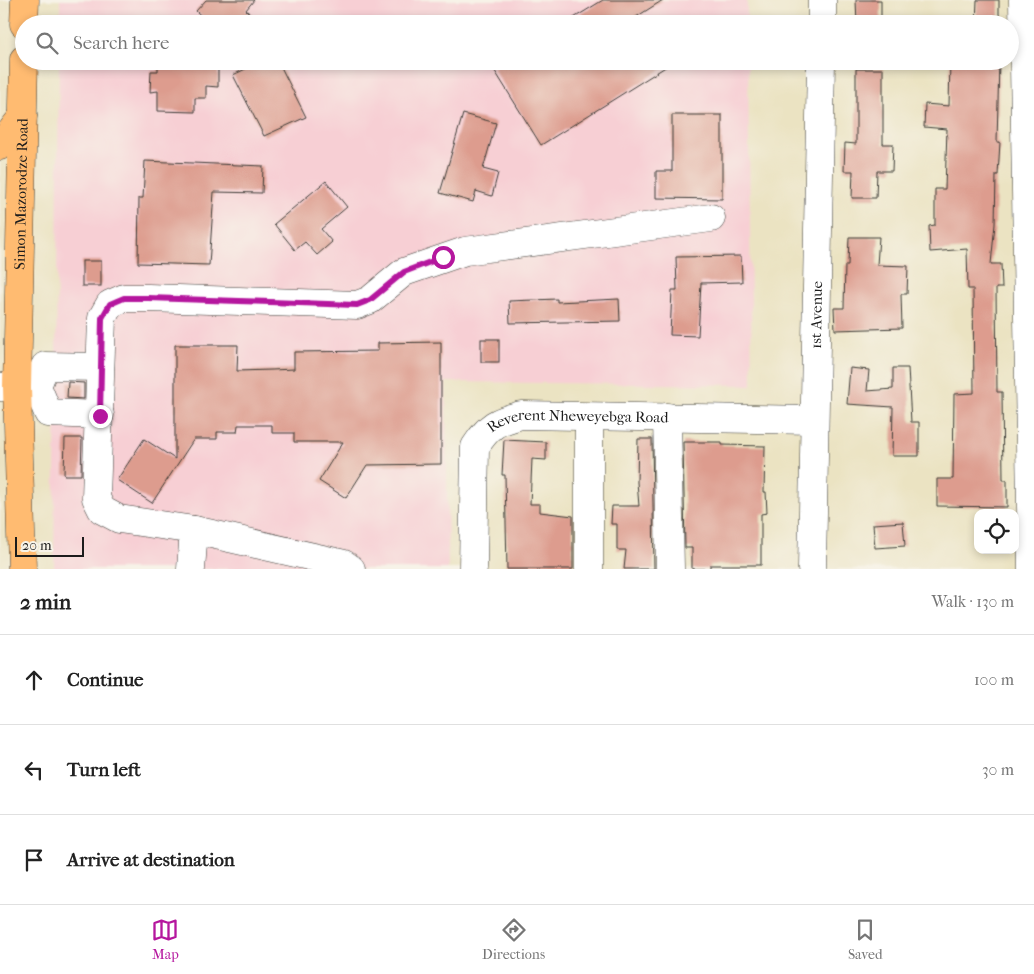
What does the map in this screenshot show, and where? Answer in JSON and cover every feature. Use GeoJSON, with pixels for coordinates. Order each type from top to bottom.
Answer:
{"type":"FeatureCollection","features":[{"type":"Feature","properties":{"kind":"highway"},"geometry":{"type":"LineString","coordinates":[[24,15],[25,0]]}},
{"type":"Feature","properties":{"kind":"highway","name":"Simon Mazorodze Road"},"geometry":{"type":"LineString","coordinates":[[22,569],[18,387],[24,70]]}},
{"type":"Feature","properties":{"kind":"highway"},"geometry":{"type":"LineString","coordinates":[[0,146],[23,116]]}},
{"type":"Feature","properties":{"kind":"street"},"geometry":{"type":"LineString","coordinates":[[822,0],[822,15]]}},
{"type":"Feature","properties":{"kind":"street"},"geometry":{"type":"LineString","coordinates":[[1023,0],[1032,569]]}},
{"type":"Feature","properties":{"kind":"street","name":"1st Avenue"},"geometry":{"type":"LineString","coordinates":[[812,569],[821,70]]}},
{"type":"Feature","properties":{"kind":"street"},"geometry":{"type":"LineString","coordinates":[[351,569],[344,564],[194,530],[119,519],[102,510],[96,498],[100,367],[102,318],[110,304],[124,298],[357,305],[370,300],[404,272],[465,251],[711,218]]}},
{"type":"Feature","properties":{"kind":"street"},"geometry":{"type":"LineString","coordinates":[[100,367],[45,366],[18,387],[48,413],[100,416]]}},
{"type":"Feature","properties":{"kind":"street","name":"Reverent Nheweyebga Road"},"geometry":{"type":"LineString","coordinates":[[473,569],[475,446],[486,430],[500,422],[521,415],[814,420]]}},
{"type":"Feature","properties":{"kind":"street"},"geometry":{"type":"LineString","coordinates":[[588,569],[589,417]]}},
{"type":"Feature","properties":{"kind":"street"},"geometry":{"type":"LineString","coordinates":[[667,417],[670,569]]}},
{"type":"Feature","properties":{"kind":"street"},"geometry":{"type":"LineString","coordinates":[[191,569],[194,530]]}},
{"type":"Feature","properties":{"kind":"shaded area"},"geometry":{"type":"Polygon","coordinates":[[[60,0],[747,0],[747,15],[60,15],[60,0]]]}},
{"type":"Feature","properties":{"kind":"shaded area"},"geometry":{"type":"Polygon","coordinates":[[[59,70],[748,70],[752,385],[446,382],[448,569],[54,569],[59,70]]]}},
{"type":"Feature","properties":{"kind":"building"},"geometry":{"type":"Polygon","coordinates":[[[206,0],[254,0],[246,10],[251,15],[200,15],[196,11],[206,0]]]}},
{"type":"Feature","properties":{"kind":"building"},"geometry":{"type":"Polygon","coordinates":[[[603,0],[663,0],[639,15],[579,15],[603,0]]]}},
{"type":"Feature","properties":{"kind":"building"},"geometry":{"type":"Polygon","coordinates":[[[856,0],[881,0],[881,15],[857,15],[856,0]]]}},
{"type":"Feature","properties":{"kind":"building"},"geometry":{"type":"Polygon","coordinates":[[[977,0],[999,0],[999,15],[976,15],[977,0]]]}},
{"type":"Feature","properties":{"kind":"building"},"geometry":{"type":"Polygon","coordinates":[[[218,70],[218,87],[206,86],[206,98],[195,98],[195,112],[158,111],[158,91],[150,92],[151,71],[218,70]]]}},
{"type":"Feature","properties":{"kind":"building"},"geometry":{"type":"Polygon","coordinates":[[[243,70],[282,70],[306,117],[264,136],[233,75],[243,70]]]}},
{"type":"Feature","properties":{"kind":"building"},"geometry":{"type":"Polygon","coordinates":[[[494,70],[661,70],[541,145],[494,70]]]}},
{"type":"Feature","properties":{"kind":"building"},"geometry":{"type":"Polygon","coordinates":[[[856,70],[883,70],[883,144],[893,144],[892,171],[877,171],[876,198],[852,198],[853,171],[844,171],[845,143],[856,144],[856,70]]]}},
{"type":"Feature","properties":{"kind":"building"},"geometry":{"type":"Polygon","coordinates":[[[950,70],[999,70],[997,142],[1000,142],[998,175],[996,175],[995,224],[991,264],[1001,264],[1002,288],[996,288],[997,392],[1002,392],[1003,480],[1007,480],[1007,507],[937,506],[937,479],[953,479],[954,394],[974,393],[973,289],[968,289],[967,249],[930,252],[929,226],[935,225],[935,189],[945,189],[947,129],[924,127],[925,104],[949,106],[950,70]]]}},
{"type":"Feature","properties":{"kind":"building"},"geometry":{"type":"Polygon","coordinates":[[[463,114],[496,123],[483,169],[498,173],[492,196],[476,191],[473,202],[440,193],[463,114]]]}},
{"type":"Feature","properties":{"kind":"building"},"geometry":{"type":"Polygon","coordinates":[[[672,115],[722,115],[722,199],[656,198],[656,171],[672,171],[672,115]]]}},
{"type":"Feature","properties":{"kind":"building"},"geometry":{"type":"Polygon","coordinates":[[[145,161],[263,166],[262,193],[214,192],[209,265],[138,263],[139,198],[143,198],[145,161]]]}},
{"type":"Feature","properties":{"kind":"building"},"geometry":{"type":"Polygon","coordinates":[[[326,181],[347,207],[321,229],[332,242],[317,255],[305,242],[295,250],[274,224],[326,181]]]}},
{"type":"Feature","properties":{"kind":"building"},"geometry":{"type":"Polygon","coordinates":[[[849,237],[879,237],[877,265],[908,266],[907,294],[901,294],[902,328],[835,330],[834,308],[844,308],[845,265],[848,265],[849,237]]]}},
{"type":"Feature","properties":{"kind":"building"},"geometry":{"type":"Polygon","coordinates":[[[741,256],[742,282],[701,283],[698,336],[670,335],[672,290],[677,290],[676,257],[741,256]]]}},
{"type":"Feature","properties":{"kind":"building"},"geometry":{"type":"Polygon","coordinates":[[[82,261],[101,261],[101,286],[82,286],[82,261]]]}},
{"type":"Feature","properties":{"kind":"building"},"geometry":{"type":"Polygon","coordinates":[[[557,299],[557,302],[619,299],[620,321],[510,323],[509,301],[557,299]]]}},
{"type":"Feature","properties":{"kind":"building"},"geometry":{"type":"Polygon","coordinates":[[[481,339],[499,339],[499,362],[481,362],[481,339]]]}},
{"type":"Feature","properties":{"kind":"building"},"geometry":{"type":"Polygon","coordinates":[[[441,342],[441,464],[367,465],[346,498],[319,481],[343,442],[294,442],[294,433],[272,433],[272,425],[238,425],[237,432],[217,432],[217,439],[194,439],[152,503],[117,480],[144,439],[175,459],[175,345],[238,345],[237,371],[294,369],[294,352],[378,351],[378,343],[441,342]]]}},
{"type":"Feature","properties":{"kind":"building"},"geometry":{"type":"Polygon","coordinates":[[[850,368],[869,370],[867,391],[893,389],[893,368],[908,368],[911,422],[919,422],[919,456],[892,456],[893,407],[847,404],[850,368]]]}},
{"type":"Feature","properties":{"kind":"building"},"geometry":{"type":"Polygon","coordinates":[[[68,382],[84,383],[84,399],[67,398],[68,382]]]}},
{"type":"Feature","properties":{"kind":"building"},"geometry":{"type":"Polygon","coordinates":[[[65,438],[82,438],[81,475],[64,475],[65,438]]]}},
{"type":"Feature","properties":{"kind":"building"},"geometry":{"type":"Polygon","coordinates":[[[638,439],[652,439],[654,569],[624,569],[626,550],[617,550],[617,524],[611,524],[612,506],[639,506],[637,482],[638,439]]]}},
{"type":"Feature","properties":{"kind":"building"},"geometry":{"type":"Polygon","coordinates":[[[504,440],[546,442],[546,460],[532,459],[530,504],[540,504],[540,512],[573,516],[573,569],[507,569],[505,475],[502,475],[504,440]]]}},
{"type":"Feature","properties":{"kind":"building"},"geometry":{"type":"Polygon","coordinates":[[[683,442],[722,442],[722,445],[765,446],[764,492],[766,492],[767,513],[761,514],[761,565],[710,565],[710,569],[692,569],[692,548],[685,548],[683,442]]]}},
{"type":"Feature","properties":{"kind":"building"},"geometry":{"type":"Polygon","coordinates":[[[903,522],[905,546],[875,548],[873,524],[903,522]]]}},
{"type":"Feature","properties":{"kind":"route"},"geometry":{"type":"LineString","coordinates":[[100,416],[102,318],[110,304],[124,298],[148,298],[357,305],[370,300],[404,272],[443,257]]}}]}
